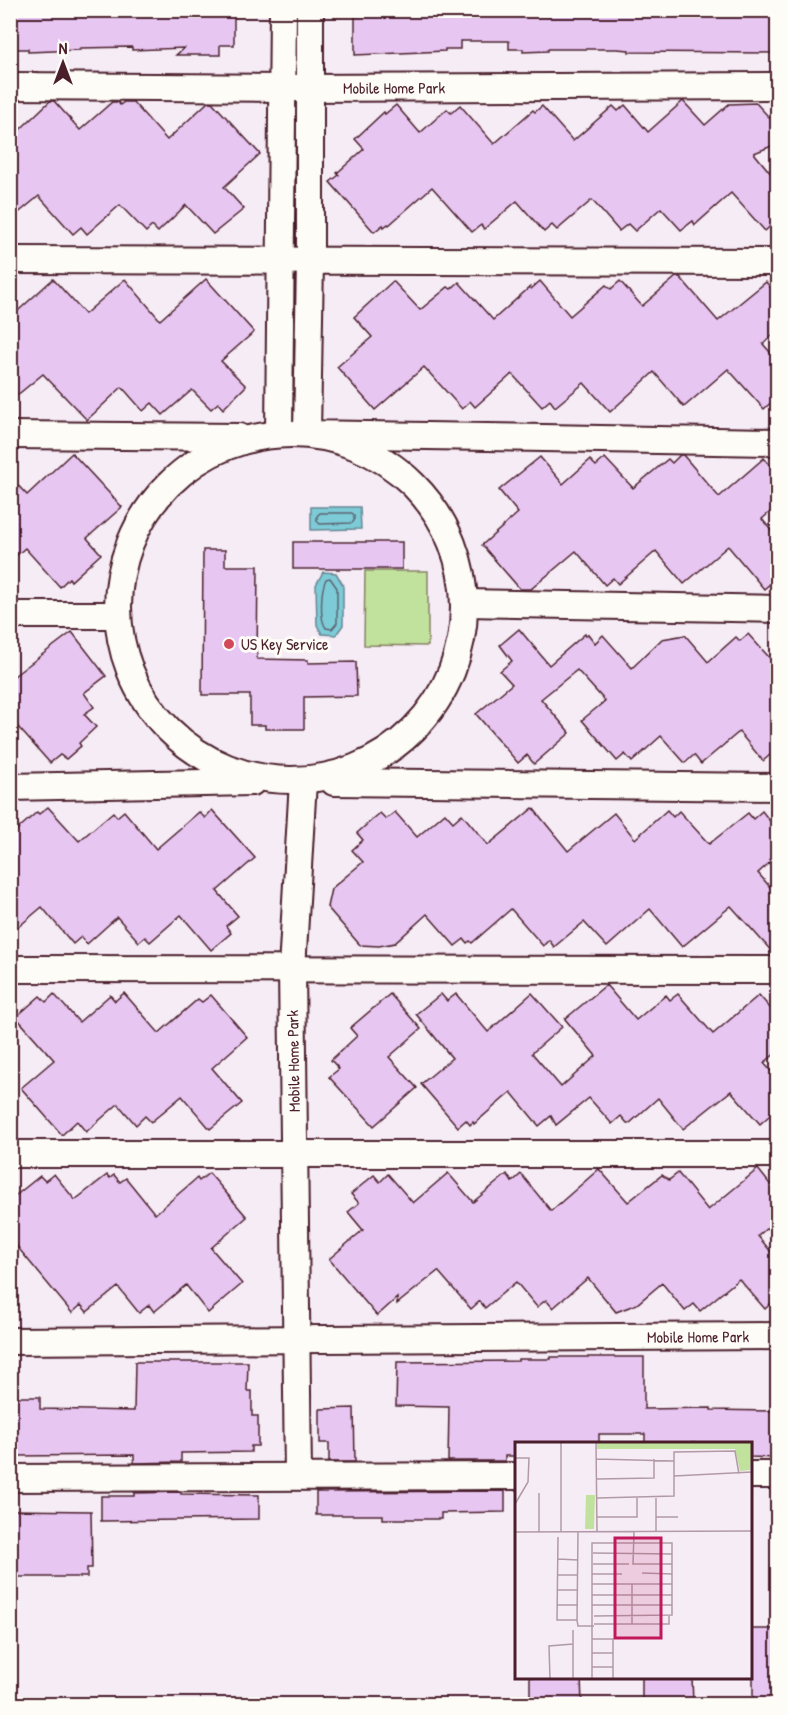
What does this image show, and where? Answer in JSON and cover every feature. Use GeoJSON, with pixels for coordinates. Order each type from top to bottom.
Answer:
{"type":"FeatureCollection","features":[{"type":"Feature","properties":{"kind":"street"},"geometry":{"type":"LineString","coordinates":[[279,433],[283,10]]}},
{"type":"Feature","properties":{"kind":"street"},"geometry":{"type":"LineString","coordinates":[[307,434],[310,10]]}},
{"type":"Feature","properties":{"kind":"street","name":"Mobile Home Park"},"geometry":{"type":"LineString","coordinates":[[10,86],[283,88],[777,86]]}},
{"type":"Feature","properties":{"kind":"street"},"geometry":{"type":"LineString","coordinates":[[10,260],[777,262]]}},
{"type":"Feature","properties":{"kind":"street"},"geometry":{"type":"LineString","coordinates":[[10,435],[252,437],[279,433],[777,442]]}},
{"type":"Feature","properties":{"kind":"street"},"geometry":{"type":"LineString","coordinates":[[252,437],[196,461],[152,502],[124,556],[116,615],[128,669],[155,717],[197,754],[248,776],[303,781],[355,770],[401,743],[437,703],[459,655],[466,603],[458,553],[435,507],[400,471],[356,445],[307,434]]}},
{"type":"Feature","properties":{"kind":"street"},"geometry":{"type":"LineString","coordinates":[[466,603],[777,609]]}},
{"type":"Feature","properties":{"kind":"street"},"geometry":{"type":"LineString","coordinates":[[10,615],[116,615]]}},
{"type":"Feature","properties":{"kind":"street"},"geometry":{"type":"LineString","coordinates":[[10,787],[303,781],[777,787]]}},
{"type":"Feature","properties":{"kind":"street","name":"Mobile Home Park"},"geometry":{"type":"LineString","coordinates":[[298,1476],[292,969],[303,781]]}},
{"type":"Feature","properties":{"kind":"street"},"geometry":{"type":"LineString","coordinates":[[10,969],[777,970]]}},
{"type":"Feature","properties":{"kind":"street"},"geometry":{"type":"LineString","coordinates":[[10,1154],[777,1154]]}},
{"type":"Feature","properties":{"kind":"street","name":"Mobile Home Park"},"geometry":{"type":"LineString","coordinates":[[10,1341],[777,1336]]}},
{"type":"Feature","properties":{"kind":"street"},"geometry":{"type":"LineString","coordinates":[[752,1475],[777,1475]]}},
{"type":"Feature","properties":{"kind":"street"},"geometry":{"type":"LineString","coordinates":[[10,1478],[515,1476]]}},
{"type":"Feature","properties":{"kind":"green space"},"geometry":{"type":"Polygon","coordinates":[[[365,571],[428,571],[428,646],[364,645],[365,571]]]}},
{"type":"Feature","properties":{"kind":"water"},"geometry":{"type":"Polygon","coordinates":[[[311,507],[360,507],[361,529],[311,530],[311,507]]]}},
{"type":"Feature","properties":{"kind":"water"},"geometry":{"type":"Polygon","coordinates":[[[323,572],[336,573],[343,585],[343,625],[336,635],[322,634],[317,625],[316,585],[323,572]]]}},
{"type":"Feature","properties":{"kind":"building"},"geometry":{"type":"Polygon","coordinates":[[[10,10],[234,10],[234,45],[220,45],[220,55],[176,55],[184,48],[132,50],[132,47],[28,52],[28,49],[10,49],[10,10]]]}},
{"type":"Feature","properties":{"kind":"building"},"geometry":{"type":"Polygon","coordinates":[[[355,10],[777,10],[777,53],[629,52],[629,50],[617,49],[548,49],[548,51],[523,52],[523,49],[509,49],[509,41],[460,41],[460,49],[445,49],[445,51],[355,55],[355,10]]]}},
{"type":"Feature","properties":{"kind":"building"},"geometry":{"type":"Polygon","coordinates":[[[50,101],[54,101],[80,130],[112,102],[118,102],[120,105],[124,102],[133,102],[167,140],[208,102],[212,102],[260,154],[224,187],[244,209],[213,234],[186,205],[158,232],[152,226],[146,232],[120,205],[87,234],[81,227],[73,234],[39,196],[10,220],[10,139],[50,101]]]}},
{"type":"Feature","properties":{"kind":"building"},"geometry":{"type":"Polygon","coordinates":[[[683,101],[705,125],[729,104],[756,103],[777,126],[777,144],[754,153],[777,181],[777,220],[765,231],[731,193],[695,225],[693,221],[681,230],[661,208],[635,231],[628,224],[619,231],[592,200],[557,230],[552,225],[544,232],[517,201],[484,229],[481,225],[472,232],[432,187],[389,225],[384,227],[383,225],[374,232],[330,182],[364,149],[355,139],[384,112],[385,114],[396,105],[420,133],[447,109],[451,113],[460,105],[494,144],[533,110],[535,112],[542,106],[573,141],[613,106],[618,111],[625,105],[648,132],[683,101]]]}},
{"type":"Feature","properties":{"kind":"building"},"geometry":{"type":"Polygon","coordinates":[[[676,277],[680,277],[718,321],[766,282],[777,295],[777,331],[763,344],[777,360],[777,397],[764,409],[728,369],[684,407],[654,372],[610,412],[584,383],[555,407],[550,400],[542,407],[512,374],[475,407],[470,401],[462,409],[424,367],[375,410],[337,367],[372,337],[354,317],[393,281],[420,310],[448,287],[451,289],[459,282],[493,320],[540,281],[570,316],[606,285],[611,289],[620,281],[642,306],[676,277]]]}},
{"type":"Feature","properties":{"kind":"building"},"geometry":{"type":"Polygon","coordinates":[[[53,279],[85,314],[125,279],[160,320],[206,279],[254,332],[221,361],[246,386],[223,409],[218,403],[211,409],[192,390],[163,415],[152,403],[143,411],[122,387],[87,420],[43,374],[10,401],[10,318],[53,279]]]}},
{"type":"Feature","properties":{"kind":"building"},"geometry":{"type":"Polygon","coordinates":[[[72,453],[122,507],[87,538],[101,554],[71,581],[69,578],[60,587],[25,548],[10,561],[10,477],[27,495],[72,453]]]}},
{"type":"Feature","properties":{"kind":"building"},"geometry":{"type":"Polygon","coordinates":[[[683,455],[719,497],[764,458],[777,473],[777,506],[762,519],[777,538],[777,578],[764,589],[728,546],[684,584],[656,551],[618,584],[613,578],[605,585],[576,551],[531,589],[520,589],[482,545],[518,513],[499,490],[540,457],[563,484],[590,460],[596,466],[605,458],[633,488],[668,459],[672,463],[683,455]]]}},
{"type":"Feature","properties":{"kind":"building"},"geometry":{"type":"Polygon","coordinates":[[[293,542],[402,542],[402,569],[293,569],[293,542]]]}},
{"type":"Feature","properties":{"kind":"building"},"geometry":{"type":"Polygon","coordinates":[[[203,550],[225,550],[225,566],[258,566],[257,659],[308,660],[308,663],[356,662],[357,696],[304,697],[304,729],[265,729],[265,725],[250,725],[250,695],[202,695],[203,550]]]}},
{"type":"Feature","properties":{"kind":"building"},"geometry":{"type":"Polygon","coordinates":[[[519,629],[549,665],[585,634],[586,636],[588,634],[595,643],[603,635],[632,668],[662,639],[685,635],[708,662],[736,637],[740,641],[748,634],[777,666],[777,749],[763,761],[739,732],[701,764],[694,755],[685,763],[661,736],[632,762],[625,754],[617,761],[582,720],[605,701],[577,670],[541,699],[570,733],[534,764],[527,755],[518,763],[476,714],[512,684],[500,671],[512,661],[500,645],[519,629]]]}},
{"type":"Feature","properties":{"kind":"building"},"geometry":{"type":"Polygon","coordinates":[[[72,632],[106,676],[84,693],[94,707],[84,714],[96,727],[79,743],[81,746],[66,759],[60,755],[50,763],[10,718],[10,679],[72,632]]]}},
{"type":"Feature","properties":{"kind":"building"},"geometry":{"type":"Polygon","coordinates":[[[48,807],[79,841],[113,812],[117,817],[124,811],[156,849],[199,812],[205,818],[212,810],[255,858],[217,891],[238,916],[226,926],[231,933],[211,950],[181,915],[150,942],[145,937],[139,942],[117,917],[87,944],[81,937],[73,944],[42,907],[10,934],[10,836],[37,812],[39,814],[48,807]]]}},
{"type":"Feature","properties":{"kind":"building"},"geometry":{"type":"Polygon","coordinates":[[[533,808],[568,851],[614,813],[635,839],[667,810],[673,817],[679,811],[709,844],[748,813],[753,819],[762,811],[777,830],[777,856],[758,873],[777,895],[777,955],[731,906],[682,947],[650,909],[607,947],[584,922],[554,947],[549,940],[543,946],[511,909],[472,943],[470,941],[467,943],[464,939],[455,946],[427,914],[395,943],[379,946],[360,945],[327,907],[331,889],[363,862],[352,850],[363,840],[357,833],[380,813],[386,819],[395,812],[417,837],[445,813],[453,822],[462,814],[488,845],[533,808]]]}},
{"type":"Feature","properties":{"kind":"building"},"geometry":{"type":"Polygon","coordinates":[[[606,985],[636,1020],[666,995],[670,1000],[678,994],[713,1034],[759,995],[777,1016],[777,1052],[764,1063],[777,1078],[777,1109],[760,1124],[731,1091],[683,1129],[658,1098],[630,1123],[627,1123],[621,1116],[612,1124],[589,1098],[556,1125],[551,1116],[539,1126],[511,1092],[474,1124],[473,1122],[470,1125],[466,1120],[458,1127],[421,1084],[452,1058],[416,1014],[441,994],[447,1001],[456,994],[488,1032],[532,993],[562,1027],[532,1053],[561,1087],[596,1056],[565,1019],[606,985]]]}},
{"type":"Feature","properties":{"kind":"building"},"geometry":{"type":"Polygon","coordinates":[[[124,993],[159,1033],[198,999],[202,1002],[211,995],[247,1037],[212,1068],[242,1103],[210,1129],[182,1096],[151,1122],[145,1116],[136,1125],[118,1104],[86,1132],[77,1121],[62,1135],[21,1088],[54,1060],[16,1017],[40,996],[46,1002],[54,994],[79,1022],[110,995],[115,1001],[124,993]]]}},
{"type":"Feature","properties":{"kind":"building"},"geometry":{"type":"Polygon","coordinates":[[[390,994],[421,1029],[389,1057],[417,1088],[374,1126],[329,1077],[339,1069],[331,1060],[357,1036],[350,1028],[390,994]]]}},
{"type":"Feature","properties":{"kind":"building"},"geometry":{"type":"Polygon","coordinates":[[[599,1169],[628,1202],[662,1175],[669,1180],[678,1173],[708,1210],[758,1169],[777,1193],[777,1219],[758,1236],[777,1259],[777,1298],[765,1309],[739,1279],[700,1311],[694,1304],[685,1311],[662,1283],[637,1304],[616,1312],[588,1278],[553,1308],[546,1300],[537,1307],[516,1282],[485,1308],[480,1301],[471,1309],[438,1271],[397,1304],[397,1298],[377,1316],[329,1259],[363,1230],[348,1212],[359,1203],[351,1194],[374,1175],[380,1182],[388,1174],[413,1203],[448,1173],[473,1202],[507,1174],[512,1182],[521,1174],[551,1211],[599,1169]]]}},
{"type":"Feature","properties":{"kind":"building"},"geometry":{"type":"Polygon","coordinates":[[[209,1173],[247,1217],[211,1248],[242,1284],[208,1313],[186,1285],[154,1312],[149,1305],[139,1313],[118,1287],[87,1312],[81,1305],[72,1313],[10,1238],[10,1200],[40,1176],[45,1181],[54,1174],[75,1200],[107,1175],[110,1178],[114,1175],[120,1182],[126,1178],[155,1214],[197,1178],[199,1181],[209,1173]]]}},
{"type":"Feature","properties":{"kind":"building"},"geometry":{"type":"Polygon","coordinates":[[[551,1357],[644,1357],[644,1409],[711,1408],[711,1410],[777,1411],[777,1458],[752,1457],[752,1442],[645,1442],[645,1434],[599,1434],[599,1442],[515,1442],[515,1456],[505,1456],[505,1461],[448,1461],[449,1407],[396,1406],[397,1362],[551,1359],[551,1357]]]}},
{"type":"Feature","properties":{"kind":"building"},"geometry":{"type":"Polygon","coordinates":[[[135,1362],[248,1362],[247,1391],[252,1391],[252,1416],[258,1416],[258,1446],[251,1446],[251,1452],[181,1453],[181,1462],[134,1463],[134,1455],[15,1456],[15,1454],[10,1454],[10,1397],[40,1397],[40,1409],[134,1411],[135,1362]]]}},
{"type":"Feature","properties":{"kind":"building"},"geometry":{"type":"Polygon","coordinates":[[[354,1408],[355,1462],[329,1462],[329,1443],[320,1443],[320,1409],[354,1408]]]}},
{"type":"Feature","properties":{"kind":"building"},"geometry":{"type":"Polygon","coordinates":[[[505,1491],[505,1512],[441,1513],[441,1519],[383,1519],[383,1515],[316,1515],[316,1492],[505,1491]]]}},
{"type":"Feature","properties":{"kind":"building"},"geometry":{"type":"Polygon","coordinates":[[[181,1492],[181,1494],[259,1495],[259,1519],[101,1521],[101,1496],[181,1492]]]}},
{"type":"Feature","properties":{"kind":"building"},"geometry":{"type":"Polygon","coordinates":[[[10,1510],[91,1511],[92,1568],[87,1568],[87,1577],[10,1577],[10,1510]]]}},
{"type":"Feature","properties":{"kind":"building"},"geometry":{"type":"Polygon","coordinates":[[[752,1629],[777,1629],[777,1704],[753,1704],[752,1629]]]}},
{"type":"Feature","properties":{"kind":"building"},"geometry":{"type":"Polygon","coordinates":[[[530,1679],[581,1679],[582,1704],[530,1704],[530,1679]]]}},
{"type":"Feature","properties":{"kind":"building"},"geometry":{"type":"Polygon","coordinates":[[[642,1679],[692,1679],[693,1704],[642,1704],[642,1679]]]}},
{"type":"Feature","properties":{"kind":"place","name":"US Key Service"},"geometry":{"type":"Point","coordinates":[229,644]}}]}
